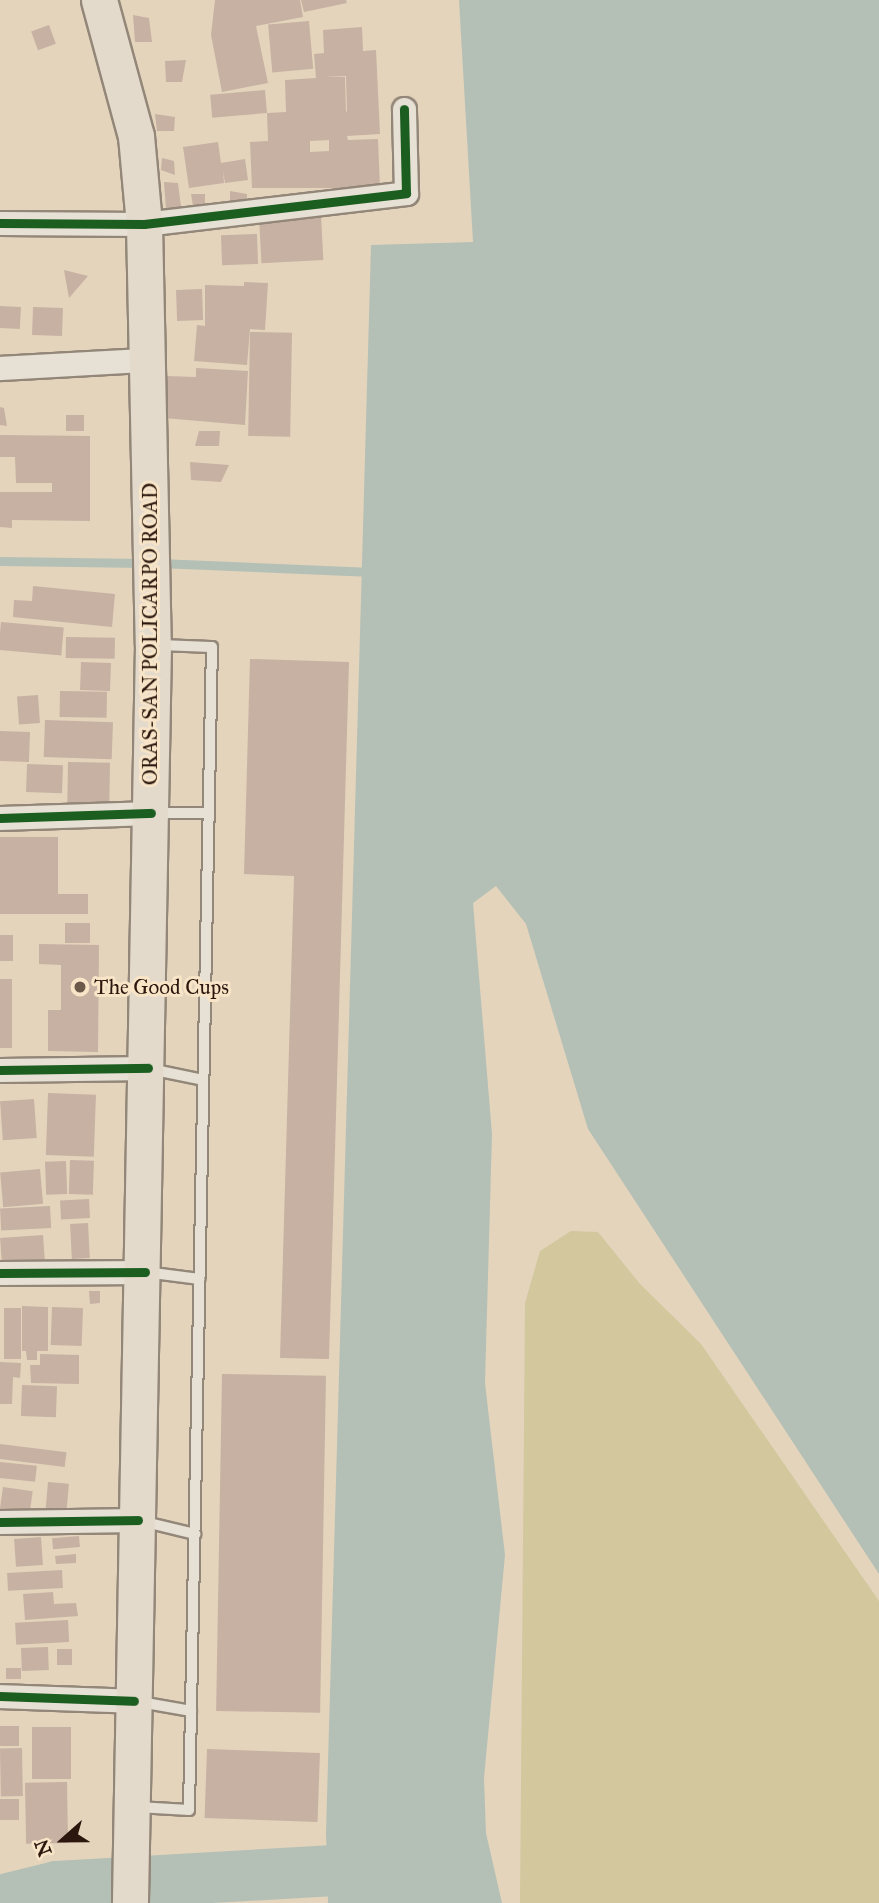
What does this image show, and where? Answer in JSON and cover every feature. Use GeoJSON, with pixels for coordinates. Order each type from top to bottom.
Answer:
{"type":"FeatureCollection","features":[{"type":"Feature","properties":{"kind":"main road","name":"ORAS-SAN POLICARPO ROAD"},"geometry":{"type":"LineString","coordinates":[[99,0],[136,136],[144,224],[153,645],[145,1272],[130,1903]]}},
{"type":"Feature","properties":{"kind":"street"},"geometry":{"type":"LineString","coordinates":[[0,223],[144,224],[406,193],[404,109]]}},
{"type":"Feature","properties":{"kind":"street"},"geometry":{"type":"LineString","coordinates":[[0,368],[145,360]]}},
{"type":"Feature","properties":{"kind":"street"},"geometry":{"type":"LineString","coordinates":[[0,818],[151,813]]}},
{"type":"Feature","properties":{"kind":"street"},"geometry":{"type":"LineString","coordinates":[[0,1070],[148,1068]]}},
{"type":"Feature","properties":{"kind":"street"},"geometry":{"type":"LineString","coordinates":[[0,1273],[145,1272]]}},
{"type":"Feature","properties":{"kind":"street"},"geometry":{"type":"LineString","coordinates":[[0,1522],[138,1521]]}},
{"type":"Feature","properties":{"kind":"street"},"geometry":{"type":"LineString","coordinates":[[0,1696],[134,1701]]}},
{"type":"Feature","properties":{"kind":"lane"},"geometry":{"type":"LineString","coordinates":[[131,1811],[189,1810],[212,647],[153,645]]}},
{"type":"Feature","properties":{"kind":"lane"},"geometry":{"type":"LineString","coordinates":[[151,813],[207,813]]}},
{"type":"Feature","properties":{"kind":"lane"},"geometry":{"type":"LineString","coordinates":[[148,1068],[203,1080]]}},
{"type":"Feature","properties":{"kind":"lane"},"geometry":{"type":"LineString","coordinates":[[145,1272],[200,1279]]}},
{"type":"Feature","properties":{"kind":"lane"},"geometry":{"type":"LineString","coordinates":[[138,1521],[194,1534]]}},
{"type":"Feature","properties":{"kind":"lane"},"geometry":{"type":"LineString","coordinates":[[134,1701],[191,1711]]}},
{"type":"Feature","properties":{"kind":"shaded area"},"geometry":{"type":"Polygon","coordinates":[[[459,0],[879,0],[879,1574],[588,1129],[526,924],[496,886],[473,903],[492,1134],[485,1383],[505,1555],[484,1778],[486,1833],[502,1903],[328,1903],[326,1833],[371,245],[473,242],[459,0]]]}},
{"type":"Feature","properties":{"kind":"shaded area"},"geometry":{"type":"Polygon","coordinates":[[[571,1231],[598,1232],[640,1284],[701,1344],[879,1601],[879,1903],[520,1903],[525,1303],[540,1251],[571,1231]]]}},
{"type":"Feature","properties":{"kind":"building"},"geometry":{"type":"Polygon","coordinates":[[[215,0],[300,0],[303,17],[256,26],[268,83],[222,92],[211,35],[215,0]]]}},
{"type":"Feature","properties":{"kind":"building"},"geometry":{"type":"Polygon","coordinates":[[[301,0],[346,0],[347,3],[304,12],[301,0]]]}},
{"type":"Feature","properties":{"kind":"building"},"geometry":{"type":"Polygon","coordinates":[[[133,15],[149,18],[152,42],[135,42],[133,15]]]}},
{"type":"Feature","properties":{"kind":"building"},"geometry":{"type":"Polygon","coordinates":[[[309,21],[313,69],[272,72],[268,25],[309,21]]]}},
{"type":"Feature","properties":{"kind":"building"},"geometry":{"type":"Polygon","coordinates":[[[49,25],[56,44],[38,50],[31,31],[49,25]]]}},
{"type":"Feature","properties":{"kind":"building"},"geometry":{"type":"Polygon","coordinates":[[[362,27],[363,51],[376,50],[380,134],[347,136],[348,140],[378,139],[380,188],[252,188],[250,142],[268,141],[267,113],[286,112],[285,80],[316,78],[314,54],[324,53],[323,30],[362,27]],[[346,76],[324,77],[345,77],[346,112],[347,111],[346,76]],[[329,140],[310,141],[310,152],[329,151],[329,140]]]}},
{"type":"Feature","properties":{"kind":"building"},"geometry":{"type":"Polygon","coordinates":[[[186,60],[182,82],[166,82],[165,61],[186,60]]]}},
{"type":"Feature","properties":{"kind":"building"},"geometry":{"type":"Polygon","coordinates":[[[265,90],[267,113],[212,118],[210,95],[265,90]]]}},
{"type":"Feature","properties":{"kind":"building"},"geometry":{"type":"Polygon","coordinates":[[[155,114],[175,117],[174,131],[157,131],[155,114]]]}},
{"type":"Feature","properties":{"kind":"building"},"geometry":{"type":"Polygon","coordinates":[[[218,142],[221,163],[245,159],[248,180],[225,183],[223,171],[224,183],[189,188],[183,147],[218,142]]]}},
{"type":"Feature","properties":{"kind":"building"},"geometry":{"type":"Polygon","coordinates":[[[162,158],[174,161],[175,175],[161,170],[162,158]]]}},
{"type":"Feature","properties":{"kind":"building"},"geometry":{"type":"Polygon","coordinates":[[[164,182],[178,183],[181,207],[166,209],[164,182]]]}},
{"type":"Feature","properties":{"kind":"building"},"geometry":{"type":"Polygon","coordinates":[[[230,191],[247,194],[246,207],[230,206],[230,191]]]}},
{"type":"Feature","properties":{"kind":"building"},"geometry":{"type":"Polygon","coordinates":[[[191,194],[205,194],[205,210],[194,212],[191,194]]]}},
{"type":"Feature","properties":{"kind":"building"},"geometry":{"type":"Polygon","coordinates":[[[321,215],[323,260],[261,263],[259,218],[321,215]]]}},
{"type":"Feature","properties":{"kind":"building"},"geometry":{"type":"Polygon","coordinates":[[[257,234],[258,264],[222,265],[221,235],[257,234]]]}},
{"type":"Feature","properties":{"kind":"building"},"geometry":{"type":"Polygon","coordinates":[[[64,270],[88,276],[69,298],[64,270]]]}},
{"type":"Feature","properties":{"kind":"building"},"geometry":{"type":"Polygon","coordinates":[[[244,282],[268,283],[265,330],[250,329],[247,365],[194,361],[197,325],[205,326],[205,285],[244,286],[244,282]]]}},
{"type":"Feature","properties":{"kind":"building"},"geometry":{"type":"Polygon","coordinates":[[[202,289],[203,320],[177,321],[176,290],[202,289]]]}},
{"type":"Feature","properties":{"kind":"building"},"geometry":{"type":"Polygon","coordinates":[[[0,306],[21,307],[20,329],[0,328],[0,306]]]}},
{"type":"Feature","properties":{"kind":"building"},"geometry":{"type":"Polygon","coordinates":[[[33,307],[63,308],[62,336],[32,335],[33,307]]]}},
{"type":"Feature","properties":{"kind":"building"},"geometry":{"type":"Polygon","coordinates":[[[250,332],[292,333],[290,437],[248,436],[250,332]]]}},
{"type":"Feature","properties":{"kind":"building"},"geometry":{"type":"Polygon","coordinates":[[[196,368],[248,371],[245,425],[164,418],[166,376],[196,377],[196,368]]]}},
{"type":"Feature","properties":{"kind":"building"},"geometry":{"type":"Polygon","coordinates":[[[0,407],[4,408],[7,426],[0,425],[0,407]]]}},
{"type":"Feature","properties":{"kind":"building"},"geometry":{"type":"Polygon","coordinates":[[[66,415],[84,415],[84,431],[66,431],[66,415]]]}},
{"type":"Feature","properties":{"kind":"building"},"geometry":{"type":"Polygon","coordinates":[[[199,431],[220,431],[219,446],[195,446],[199,431]]]}},
{"type":"Feature","properties":{"kind":"building"},"geometry":{"type":"Polygon","coordinates":[[[0,435],[90,436],[90,521],[12,520],[12,528],[0,527],[0,492],[52,492],[52,483],[16,483],[15,457],[0,457],[0,435]]]}},
{"type":"Feature","properties":{"kind":"building"},"geometry":{"type":"Polygon","coordinates":[[[190,462],[229,465],[221,482],[191,480],[190,462]]]}},
{"type":"Feature","properties":{"kind":"building"},"geometry":{"type":"Polygon","coordinates":[[[33,586],[115,594],[112,627],[13,617],[14,600],[32,601],[33,586]]]}},
{"type":"Feature","properties":{"kind":"building"},"geometry":{"type":"Polygon","coordinates":[[[1,622],[64,627],[61,655],[0,650],[1,622]]]}},
{"type":"Feature","properties":{"kind":"building"},"geometry":{"type":"Polygon","coordinates":[[[66,637],[115,638],[115,659],[66,658],[66,637]]]}},
{"type":"Feature","properties":{"kind":"building"},"geometry":{"type":"Polygon","coordinates":[[[250,659],[349,662],[329,1359],[280,1358],[294,876],[244,874],[250,659]]]}},
{"type":"Feature","properties":{"kind":"building"},"geometry":{"type":"Polygon","coordinates":[[[81,662],[111,663],[110,691],[80,690],[81,662]]]}},
{"type":"Feature","properties":{"kind":"building"},"geometry":{"type":"Polygon","coordinates":[[[60,691],[107,692],[107,718],[60,717],[60,691]]]}},
{"type":"Feature","properties":{"kind":"building"},"geometry":{"type":"Polygon","coordinates":[[[38,695],[40,723],[19,724],[17,696],[38,695]]]}},
{"type":"Feature","properties":{"kind":"building"},"geometry":{"type":"Polygon","coordinates":[[[45,720],[113,722],[112,759],[44,757],[45,720]]]}},
{"type":"Feature","properties":{"kind":"building"},"geometry":{"type":"Polygon","coordinates":[[[0,731],[30,732],[29,762],[0,761],[0,731]]]}},
{"type":"Feature","properties":{"kind":"building"},"geometry":{"type":"Polygon","coordinates":[[[68,762],[110,763],[109,805],[67,804],[68,762]]]}},
{"type":"Feature","properties":{"kind":"building"},"geometry":{"type":"Polygon","coordinates":[[[27,764],[63,765],[62,793],[26,792],[27,764]]]}},
{"type":"Feature","properties":{"kind":"building"},"geometry":{"type":"Polygon","coordinates":[[[0,837],[58,837],[58,894],[88,894],[88,914],[0,914],[0,837]]]}},
{"type":"Feature","properties":{"kind":"building"},"geometry":{"type":"Polygon","coordinates":[[[65,923],[90,923],[90,943],[65,943],[65,923]]]}},
{"type":"Feature","properties":{"kind":"building"},"geometry":{"type":"Polygon","coordinates":[[[0,935],[13,935],[13,961],[0,961],[0,935]]]}},
{"type":"Feature","properties":{"kind":"building","name":"The Good Cups"},"geometry":{"type":"Polygon","coordinates":[[[39,944],[99,945],[98,1052],[48,1051],[48,1010],[61,1010],[61,965],[39,964],[39,944]]]}},
{"type":"Feature","properties":{"kind":"building"},"geometry":{"type":"Polygon","coordinates":[[[0,979],[12,979],[12,1048],[0,1048],[0,979]]]}},
{"type":"Feature","properties":{"kind":"building"},"geometry":{"type":"Polygon","coordinates":[[[48,1093],[96,1095],[94,1157],[46,1155],[48,1093]]]}},
{"type":"Feature","properties":{"kind":"building"},"geometry":{"type":"Polygon","coordinates":[[[34,1099],[37,1138],[3,1140],[0,1101],[34,1099]]]}},
{"type":"Feature","properties":{"kind":"building"},"geometry":{"type":"Polygon","coordinates":[[[70,1160],[94,1161],[93,1195],[69,1194],[70,1160]]]}},
{"type":"Feature","properties":{"kind":"building"},"geometry":{"type":"Polygon","coordinates":[[[66,1161],[67,1194],[46,1195],[45,1162],[66,1161]]]}},
{"type":"Feature","properties":{"kind":"building"},"geometry":{"type":"Polygon","coordinates":[[[40,1169],[43,1204],[3,1207],[0,1172],[40,1169]]]}},
{"type":"Feature","properties":{"kind":"building"},"geometry":{"type":"Polygon","coordinates":[[[89,1199],[90,1218],[61,1219],[60,1201],[89,1199]]]}},
{"type":"Feature","properties":{"kind":"building"},"geometry":{"type":"Polygon","coordinates":[[[50,1206],[51,1228],[1,1231],[0,1209],[50,1206]]]}},
{"type":"Feature","properties":{"kind":"building"},"geometry":{"type":"Polygon","coordinates":[[[88,1223],[90,1258],[72,1259],[70,1224],[88,1223]]]}},
{"type":"Feature","properties":{"kind":"building"},"geometry":{"type":"Polygon","coordinates":[[[43,1235],[45,1261],[2,1264],[0,1238],[43,1235]]]}},
{"type":"Feature","properties":{"kind":"building"},"geometry":{"type":"Polygon","coordinates":[[[89,1291],[100,1291],[100,1303],[90,1304],[89,1291]]]}},
{"type":"Feature","properties":{"kind":"building"},"geometry":{"type":"Polygon","coordinates":[[[22,1306],[48,1307],[48,1351],[37,1351],[37,1360],[27,1360],[26,1351],[22,1351],[22,1306]]]}},
{"type":"Feature","properties":{"kind":"building"},"geometry":{"type":"Polygon","coordinates":[[[52,1307],[83,1308],[82,1346],[51,1345],[52,1307]]]}},
{"type":"Feature","properties":{"kind":"building"},"geometry":{"type":"Polygon","coordinates":[[[4,1308],[21,1308],[21,1359],[4,1359],[4,1308]]]}},
{"type":"Feature","properties":{"kind":"building"},"geometry":{"type":"Polygon","coordinates":[[[40,1354],[79,1355],[79,1384],[31,1383],[30,1365],[40,1365],[40,1354]]]}},
{"type":"Feature","properties":{"kind":"building"},"geometry":{"type":"Polygon","coordinates":[[[0,1362],[21,1363],[20,1378],[13,1377],[12,1404],[0,1404],[0,1362]]]}},
{"type":"Feature","properties":{"kind":"building"},"geometry":{"type":"Polygon","coordinates":[[[222,1374],[326,1376],[320,1713],[216,1711],[222,1374]]]}},
{"type":"Feature","properties":{"kind":"building"},"geometry":{"type":"Polygon","coordinates":[[[22,1385],[57,1386],[56,1417],[21,1416],[22,1385]]]}},
{"type":"Feature","properties":{"kind":"building"},"geometry":{"type":"Polygon","coordinates":[[[0,1444],[67,1452],[65,1467],[0,1459],[0,1444]]]}},
{"type":"Feature","properties":{"kind":"building"},"geometry":{"type":"Polygon","coordinates":[[[0,1462],[37,1466],[35,1482],[0,1478],[0,1462]]]}},
{"type":"Feature","properties":{"kind":"building"},"geometry":{"type":"Polygon","coordinates":[[[48,1482],[69,1484],[66,1513],[45,1511],[48,1482]]]}},
{"type":"Feature","properties":{"kind":"building"},"geometry":{"type":"Polygon","coordinates":[[[3,1487],[33,1491],[30,1514],[0,1510],[3,1487]]]}},
{"type":"Feature","properties":{"kind":"building"},"geometry":{"type":"Polygon","coordinates":[[[79,1536],[80,1547],[53,1549],[52,1538],[79,1536]]]}},
{"type":"Feature","properties":{"kind":"building"},"geometry":{"type":"Polygon","coordinates":[[[41,1537],[43,1565],[16,1567],[14,1539],[41,1537]]]}},
{"type":"Feature","properties":{"kind":"building"},"geometry":{"type":"Polygon","coordinates":[[[76,1554],[76,1563],[56,1564],[55,1556],[76,1554]]]}},
{"type":"Feature","properties":{"kind":"building"},"geometry":{"type":"Polygon","coordinates":[[[62,1570],[63,1588],[8,1591],[7,1573],[62,1570]]]}},
{"type":"Feature","properties":{"kind":"building"},"geometry":{"type":"Polygon","coordinates":[[[53,1592],[54,1604],[76,1603],[78,1616],[25,1620],[23,1594],[53,1592]]]}},
{"type":"Feature","properties":{"kind":"building"},"geometry":{"type":"Polygon","coordinates":[[[68,1620],[69,1642],[16,1645],[15,1623],[68,1620]]]}},
{"type":"Feature","properties":{"kind":"building"},"geometry":{"type":"Polygon","coordinates":[[[48,1647],[49,1670],[22,1671],[21,1648],[48,1647]]]}},
{"type":"Feature","properties":{"kind":"building"},"geometry":{"type":"Polygon","coordinates":[[[57,1649],[72,1649],[72,1665],[57,1665],[57,1649]]]}},
{"type":"Feature","properties":{"kind":"building"},"geometry":{"type":"Polygon","coordinates":[[[6,1668],[21,1668],[21,1679],[6,1679],[6,1668]]]}},
{"type":"Feature","properties":{"kind":"building"},"geometry":{"type":"Polygon","coordinates":[[[0,1726],[19,1726],[19,1746],[0,1746],[0,1726]]]}},
{"type":"Feature","properties":{"kind":"building"},"geometry":{"type":"Polygon","coordinates":[[[32,1727],[71,1727],[71,1779],[32,1779],[32,1727]]]}},
{"type":"Feature","properties":{"kind":"building"},"geometry":{"type":"Polygon","coordinates":[[[0,1748],[22,1748],[23,1796],[1,1796],[0,1748]]]}},
{"type":"Feature","properties":{"kind":"building"},"geometry":{"type":"Polygon","coordinates":[[[207,1749],[320,1753],[318,1822],[205,1818],[207,1749]]]}},
{"type":"Feature","properties":{"kind":"building"},"geometry":{"type":"Polygon","coordinates":[[[67,1782],[68,1843],[26,1844],[25,1783],[67,1782]]]}},
{"type":"Feature","properties":{"kind":"building"},"geometry":{"type":"Polygon","coordinates":[[[0,1799],[19,1799],[19,1820],[0,1820],[0,1799]]]}},
{"type":"Feature","properties":{"kind":"waterway"},"geometry":{"type":"LineString","coordinates":[[0,561],[145,563]]}},
{"type":"Feature","properties":{"kind":"waterway"},"geometry":{"type":"LineString","coordinates":[[159,563],[372,572]]}},
{"type":"Feature","properties":{"kind":"waterway"},"geometry":{"type":"LineString","coordinates":[[0,1900],[56,1886],[398,1866]]}},
{"type":"Feature","properties":{"kind":"cycle path"},"geometry":{"type":"LineString","coordinates":[[0,223],[144,224],[406,193],[404,109]]}},
{"type":"Feature","properties":{"kind":"cycle path"},"geometry":{"type":"LineString","coordinates":[[0,818],[151,813]]}},
{"type":"Feature","properties":{"kind":"cycle path"},"geometry":{"type":"LineString","coordinates":[[0,1070],[148,1068]]}},
{"type":"Feature","properties":{"kind":"cycle path"},"geometry":{"type":"LineString","coordinates":[[0,1273],[145,1272]]}},
{"type":"Feature","properties":{"kind":"cycle path"},"geometry":{"type":"LineString","coordinates":[[0,1522],[138,1520]]}},
{"type":"Feature","properties":{"kind":"cycle path"},"geometry":{"type":"LineString","coordinates":[[0,1696],[134,1701]]}},
{"type":"Feature","properties":{"kind":"place","name":"The Good Cups"},"geometry":{"type":"Point","coordinates":[80,987]}}]}
